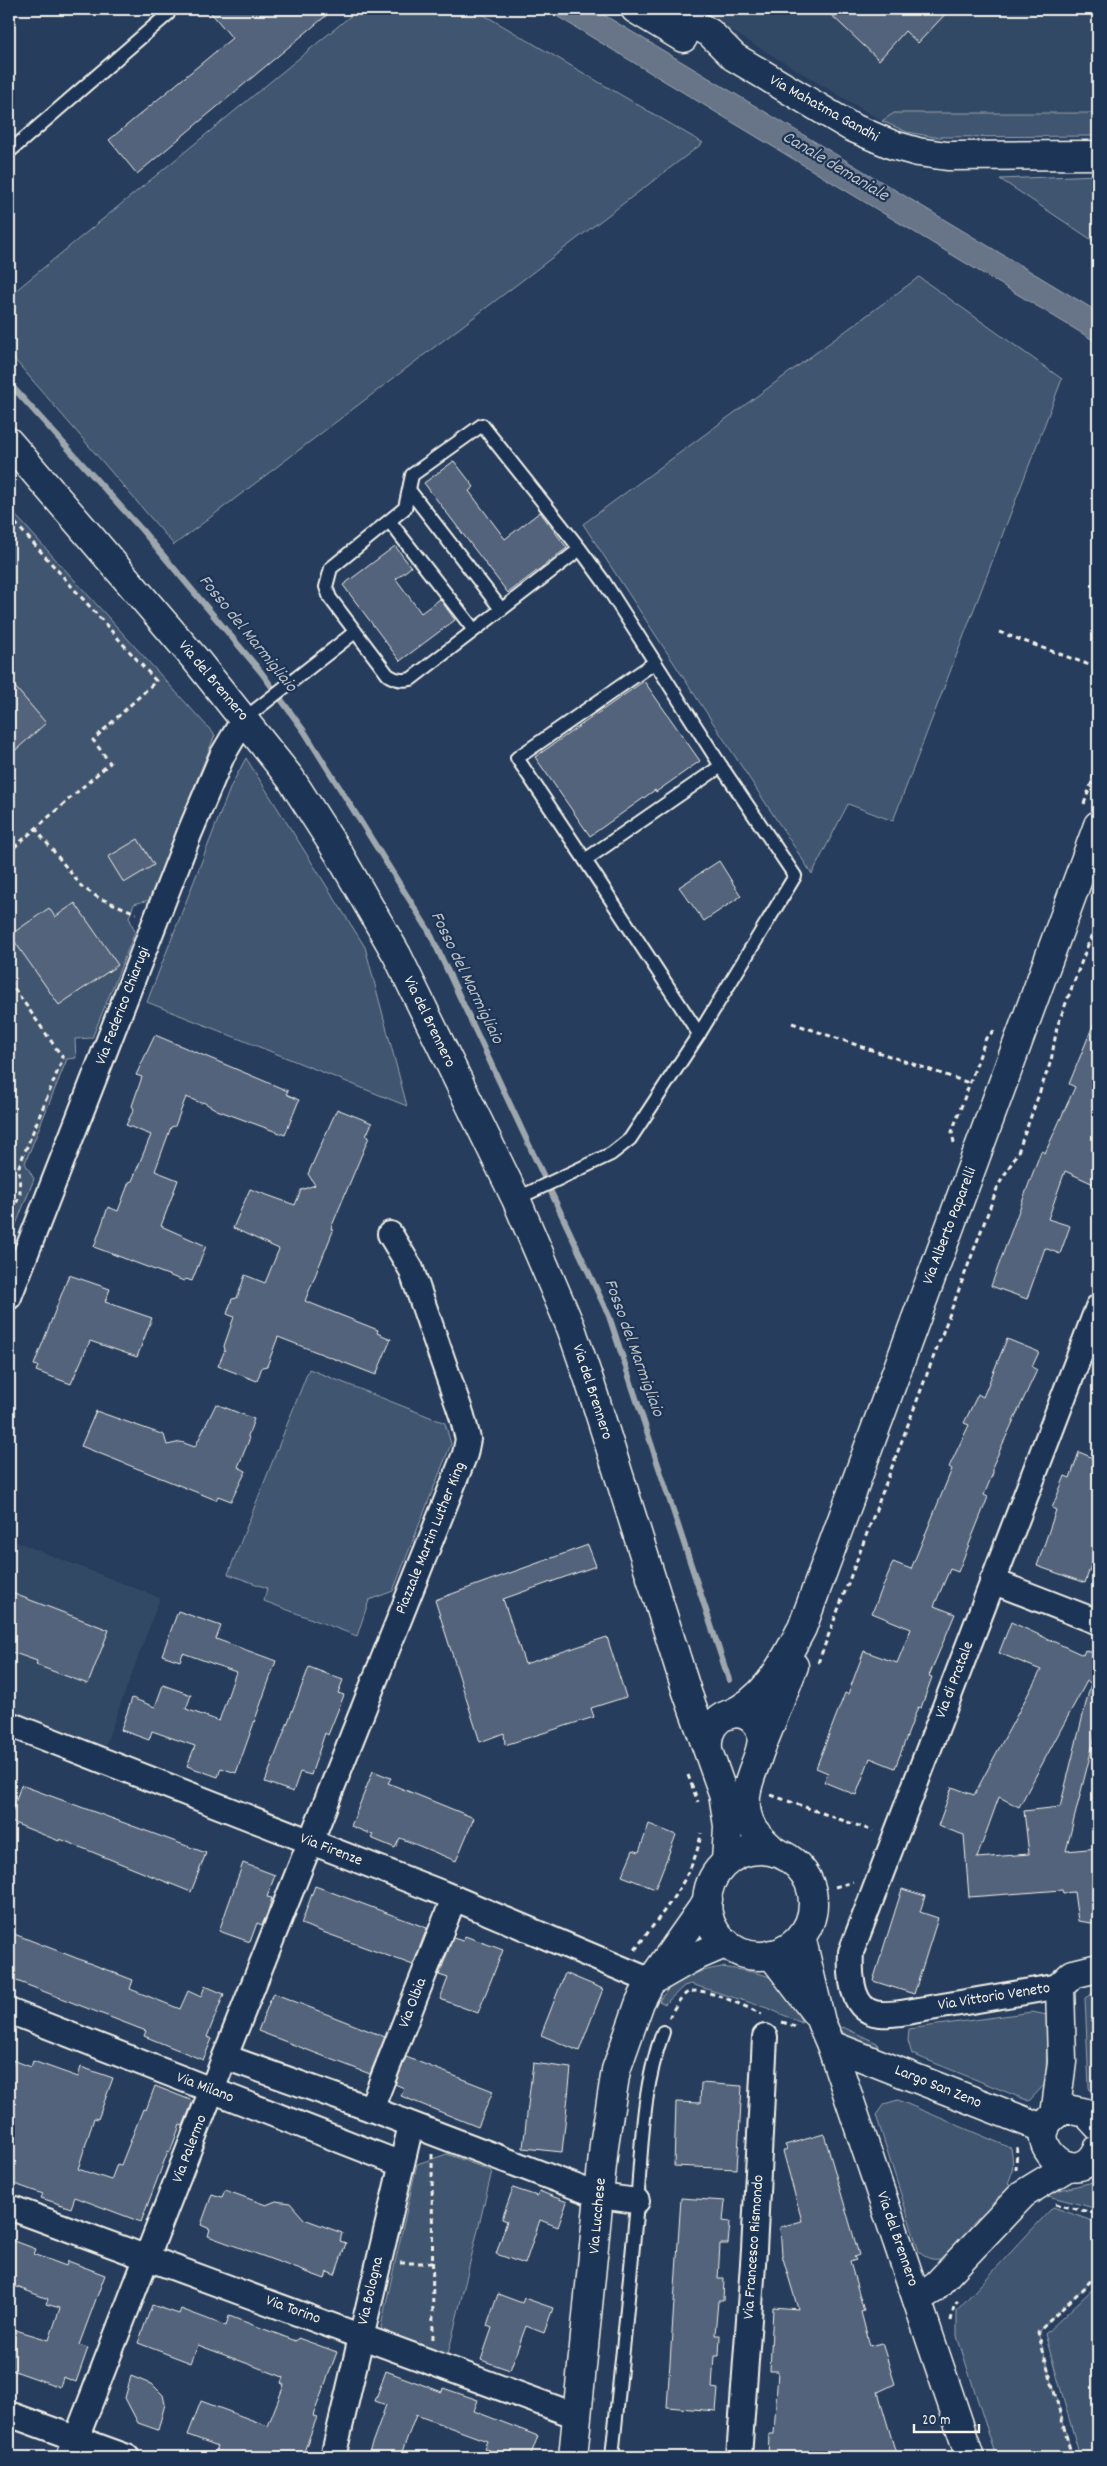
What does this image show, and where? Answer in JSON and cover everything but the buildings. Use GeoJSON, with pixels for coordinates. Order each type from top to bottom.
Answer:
{"type":"FeatureCollection","features":[{"type":"Feature","properties":{"kind":"main road","name":"Via Mahatma Gandhi"},"geometry":{"type":"LineString","coordinates":[[635,9],[702,49],[734,57]]}},
{"type":"Feature","properties":{"kind":"main road","name":"Via Mahatma Gandhi"},"geometry":{"type":"LineString","coordinates":[[668,9],[710,33],[734,57],[851,127],[902,148],[948,156],[1098,155]]}},
{"type":"Feature","properties":{"kind":"main road","name":"Via del Brennero"},"geometry":{"type":"LineString","coordinates":[[9,442],[253,712],[339,854],[397,955],[516,1199],[571,1328],[687,1692],[723,1793],[728,1837],[726,1862]]}},
{"type":"Feature","properties":{"kind":"main road","name":"Via Alberto Paparelli"},"geometry":{"type":"LineString","coordinates":[[761,1748],[792,1671],[802,1628],[1098,825]]}},
{"type":"Feature","properties":{"kind":"main road","name":"Via Alberto Paparelli"},"geometry":{"type":"LineString","coordinates":[[728,1715],[743,1708],[768,1687],[802,1628]]}},
{"type":"Feature","properties":{"kind":"main road"},"geometry":{"type":"LineString","coordinates":[[687,1692],[704,1704],[728,1715],[742,1715],[755,1723],[761,1735],[761,1748],[746,1786],[747,1811],[753,1829],[775,1852],[798,1866],[811,1889],[812,1912],[801,1936],[788,1948],[771,1954],[750,1954],[727,1944],[712,1924],[708,1900],[713,1879],[726,1862],[747,1852],[761,1850],[775,1852]]}},
{"type":"Feature","properties":{"kind":"main road"},"geometry":{"type":"LineString","coordinates":[[708,1748],[712,1726],[718,1720],[728,1715]]}},
{"type":"Feature","properties":{"kind":"main road","name":"Via Lucchese"},"geometry":{"type":"LineString","coordinates":[[573,2457],[604,2145],[616,2070],[637,2011],[651,1981],[708,1900]]}},
{"type":"Feature","properties":{"kind":"main road","name":"Via del Brennero"},"geometry":{"type":"LineString","coordinates":[[801,1936],[818,2032]]}},
{"type":"Feature","properties":{"kind":"main road"},"geometry":{"type":"LineString","coordinates":[[651,1981],[692,1958],[727,1944]]}},
{"type":"Feature","properties":{"kind":"main road","name":"Via del Brennero"},"geometry":{"type":"LineString","coordinates":[[771,1954],[799,1988],[818,2032],[917,2299],[970,2457]]}},
{"type":"Feature","properties":{"kind":"main road","name":"Via Vittorio Veneto"},"geometry":{"type":"LineString","coordinates":[[1060,1986],[1073,1974],[1098,1968]]}},
{"type":"Feature","properties":{"kind":"main road"},"geometry":{"type":"LineString","coordinates":[[1060,1986],[1062,2062],[1050,2122],[1044,2138],[1048,2153],[1061,2164],[1088,2162]]}},
{"type":"Feature","properties":{"kind":"main road","name":"Largo San Zeno"},"geometry":{"type":"LineString","coordinates":[[818,2032],[1020,2120],[1050,2122]]}},
{"type":"Feature","properties":{"kind":"main road"},"geometry":{"type":"LineString","coordinates":[[1062,2062],[1092,2119]]}},
{"type":"Feature","properties":{"kind":"main road"},"geometry":{"type":"LineString","coordinates":[[1050,2122],[1067,2109],[1092,2119]]}},
{"type":"Feature","properties":{"kind":"main road"},"geometry":{"type":"LineString","coordinates":[[917,2299],[932,2290],[1023,2194],[1088,2162]]}},
{"type":"Feature","properties":{"kind":"street","name":"Via Federico Chiarugi"},"geometry":{"type":"LineString","coordinates":[[9,1297],[222,756],[253,712]]}},
{"type":"Feature","properties":{"kind":"street","name":"Piazzale Martin Luther King"},"geometry":{"type":"LineString","coordinates":[[311,1842],[465,1454],[468,1439],[462,1416],[411,1269],[390,1234]]}},
{"type":"Feature","properties":{"kind":"street","name":"Via di Pratale"},"geometry":{"type":"LineString","coordinates":[[913,2011],[881,2014],[865,2009],[854,1990],[851,1952],[1098,1307]]}},
{"type":"Feature","properties":{"kind":"street"},"geometry":{"type":"LineString","coordinates":[[992,1581],[1098,1622]]}},
{"type":"Feature","properties":{"kind":"street","name":"Via Firenze"},"geometry":{"type":"LineString","coordinates":[[9,1724],[454,1898],[651,1981]]}},
{"type":"Feature","properties":{"kind":"street","name":"Via Palermo"},"geometry":{"type":"LineString","coordinates":[[73,2448],[311,1842]]}},
{"type":"Feature","properties":{"kind":"street","name":"Via Olbia"},"geometry":{"type":"LineString","coordinates":[[371,2109],[454,1898]]}},
{"type":"Feature","properties":{"kind":"street","name":"Via Vittorio Veneto"},"geometry":{"type":"LineString","coordinates":[[913,2011],[1060,1986]]}},
{"type":"Feature","properties":{"kind":"street","name":"Via Milano"},"geometry":{"type":"LineString","coordinates":[[9,2011],[401,2164]]}},
{"type":"Feature","properties":{"kind":"street","name":"Via Francesco Rismondo"},"geometry":{"type":"LineString","coordinates":[[739,2457],[769,2024]]}},
{"type":"Feature","properties":{"kind":"street"},"geometry":{"type":"LineString","coordinates":[[225,2057],[371,2109],[600,2196],[637,2201]]}},
{"type":"Feature","properties":{"kind":"street","name":"Via Bologna"},"geometry":{"type":"LineString","coordinates":[[333,2457],[411,2124]]}},
{"type":"Feature","properties":{"kind":"street","name":"Via Torino"},"geometry":{"type":"LineString","coordinates":[[9,2207],[577,2416]]}},
{"type":"Feature","properties":{"kind":"street"},"geometry":{"type":"LineString","coordinates":[[9,2414],[73,2448],[127,2457]]}},
{"type":"Feature","properties":{"kind":"lane"},"geometry":{"type":"LineString","coordinates":[[9,152],[168,14]]}},
{"type":"Feature","properties":{"kind":"lane"},"geometry":{"type":"LineString","coordinates":[[516,1199],[558,1181],[610,1154],[630,1139],[698,1034],[795,876],[654,663],[604,582],[580,549],[482,425],[412,475],[405,508],[331,568],[326,587],[330,598],[388,675],[395,679],[411,679],[580,549]]}},
{"type":"Feature","properties":{"kind":"lane"},"geometry":{"type":"LineString","coordinates":[[409,490],[501,609]]}},
{"type":"Feature","properties":{"kind":"lane"},"geometry":{"type":"LineString","coordinates":[[390,522],[474,630]]}},
{"type":"Feature","properties":{"kind":"lane"},"geometry":{"type":"LineString","coordinates":[[253,712],[355,632]]}},
{"type":"Feature","properties":{"kind":"lane"},"geometry":{"type":"LineString","coordinates":[[654,663],[517,758],[698,1034]]}},
{"type":"Feature","properties":{"kind":"lane"},"geometry":{"type":"LineString","coordinates":[[585,860],[721,766]]}},
{"type":"Feature","properties":{"kind":"lane"},"geometry":{"type":"LineString","coordinates":[[612,2457],[637,2201],[642,2114],[654,2056],[663,2032]]}},
{"type":"Feature","properties":{"kind":"path"},"geometry":{"type":"LineString","coordinates":[[9,516],[156,681],[93,740],[110,763],[9,852]]}},
{"type":"Feature","properties":{"kind":"path"},"geometry":{"type":"LineString","coordinates":[[999,632],[1098,668]]}},
{"type":"Feature","properties":{"kind":"path"},"geometry":{"type":"LineString","coordinates":[[35,828],[82,887],[114,905],[156,920]]}},
{"type":"Feature","properties":{"kind":"path"},"geometry":{"type":"LineString","coordinates":[[816,1668],[998,1186],[1018,1152],[1051,1060],[1057,1028],[1098,918]]}},
{"type":"Feature","properties":{"kind":"path"},"geometry":{"type":"LineString","coordinates":[[9,981],[63,1058],[19,1166],[20,1194],[9,1221]]}},
{"type":"Feature","properties":{"kind":"path"},"geometry":{"type":"LineString","coordinates":[[792,1023],[969,1084]]}},
{"type":"Feature","properties":{"kind":"path"},"geometry":{"type":"LineString","coordinates":[[686,1768],[699,1805]]}},
{"type":"Feature","properties":{"kind":"path"},"geometry":{"type":"LineString","coordinates":[[769,1795],[881,1833]]}},
{"type":"Feature","properties":{"kind":"path"},"geometry":{"type":"LineString","coordinates":[[633,1953],[682,1885],[700,1841],[702,1827]]}},
{"type":"Feature","properties":{"kind":"path"},"geometry":{"type":"LineString","coordinates":[[835,1887],[854,1882]]}},
{"type":"Feature","properties":{"kind":"path"},"geometry":{"type":"LineString","coordinates":[[670,2016],[684,1996],[696,1990],[714,1994],[769,2024],[818,2032]]}},
{"type":"Feature","properties":{"kind":"path"},"geometry":{"type":"LineString","coordinates":[[1020,2120],[1017,2139],[1015,2185],[1023,2194]]}},
{"type":"Feature","properties":{"kind":"path"},"geometry":{"type":"LineString","coordinates":[[432,2152],[433,2348]]}},
{"type":"Feature","properties":{"kind":"path"},"geometry":{"type":"LineString","coordinates":[[1049,2206],[1054,2204],[1098,2214]]}},
{"type":"Feature","properties":{"kind":"path"},"geometry":{"type":"LineString","coordinates":[[395,2263],[432,2263]]}},
{"type":"Feature","properties":{"kind":"path"},"geometry":{"type":"LineString","coordinates":[[1072,2457],[1038,2332],[1098,2274]]}},
{"type":"Feature","properties":{"kind":"shaded area"},"geometry":{"type":"Polygon","coordinates":[[[359,9],[474,9],[703,143],[174,545],[9,353],[9,296],[359,9]]]}},
{"type":"Feature","properties":{"kind":"shaded area"},"geometry":{"type":"Polygon","coordinates":[[[695,9],[1098,9],[1098,112],[894,113],[882,121],[695,9]]]}},
{"type":"Feature","properties":{"kind":"shaded area"},"geometry":{"type":"Polygon","coordinates":[[[894,113],[1098,113],[1098,136],[934,137],[907,132],[882,121],[894,113]]]}},
{"type":"Feature","properties":{"kind":"shaded area"},"geometry":{"type":"Polygon","coordinates":[[[1098,175],[1098,244],[1000,179],[1098,175]]]}},
{"type":"Feature","properties":{"kind":"shaded area"},"geometry":{"type":"Polygon","coordinates":[[[919,277],[1062,379],[893,821],[848,804],[812,874],[583,524],[919,277]]]}},
{"type":"Feature","properties":{"kind":"shaded area"},"geometry":{"type":"Polygon","coordinates":[[[9,508],[215,735],[149,900],[134,904],[129,917],[135,932],[92,1038],[75,1039],[76,1058],[67,1059],[25,1163],[34,1179],[9,1242],[9,508]]]}},
{"type":"Feature","properties":{"kind":"shaded area"},"geometry":{"type":"Polygon","coordinates":[[[246,758],[365,947],[407,1106],[147,1002],[231,786],[246,758]]]}},
{"type":"Feature","properties":{"kind":"shaded area"},"geometry":{"type":"Polygon","coordinates":[[[309,1369],[445,1423],[451,1444],[393,1591],[369,1600],[357,1636],[264,1601],[267,1588],[228,1574],[309,1369]]]}},
{"type":"Feature","properties":{"kind":"shaded area"},"geometry":{"type":"Polygon","coordinates":[[[9,1539],[160,1598],[105,1746],[9,1709],[9,1539]]]}},
{"type":"Feature","properties":{"kind":"shaded area"},"geometry":{"type":"Polygon","coordinates":[[[722,1967],[754,1972],[774,1979],[788,1994],[802,2023],[767,2008],[691,1984],[684,1986],[665,2004],[659,2001],[671,1987],[686,1977],[722,1967]]]}},
{"type":"Feature","properties":{"kind":"shaded area"},"geometry":{"type":"Polygon","coordinates":[[[1098,1990],[1098,2096],[1091,2093],[1089,2087],[1085,1998],[1098,1990]]]}},
{"type":"Feature","properties":{"kind":"shaded area"},"geometry":{"type":"Polygon","coordinates":[[[1032,2012],[1047,2015],[1046,2083],[1029,2101],[912,2054],[908,2041],[909,2029],[1032,2012]]]}},
{"type":"Feature","properties":{"kind":"shaded area"},"geometry":{"type":"Polygon","coordinates":[[[843,2027],[877,2043],[881,2058],[847,2039],[841,2029],[843,2027]]]}},
{"type":"Feature","properties":{"kind":"shaded area"},"geometry":{"type":"Polygon","coordinates":[[[898,2100],[1011,2148],[1012,2166],[1008,2183],[1012,2188],[945,2258],[931,2259],[919,2252],[876,2115],[884,2104],[898,2100]]]}},
{"type":"Feature","properties":{"kind":"shaded area"},"geometry":{"type":"Polygon","coordinates":[[[447,2154],[492,2171],[448,2354],[382,2330],[381,2326],[417,2164],[447,2154]]]}},
{"type":"Feature","properties":{"kind":"shaded area"},"geometry":{"type":"Polygon","coordinates":[[[1098,2182],[1098,2209],[1048,2196],[1056,2191],[1098,2182]]]}},
{"type":"Feature","properties":{"kind":"shaded area"},"geometry":{"type":"Polygon","coordinates":[[[1053,2207],[1098,2223],[1098,2274],[1038,2332],[1073,2457],[996,2457],[957,2336],[957,2310],[1053,2207]]]}},
{"type":"Feature","properties":{"kind":"shaded area"},"geometry":{"type":"Polygon","coordinates":[[[1098,2284],[1098,2457],[1080,2457],[1045,2334],[1098,2284]]]}},
{"type":"Feature","properties":{"kind":"water","name":"Canale demaniale"},"geometry":{"type":"Polygon","coordinates":[[[545,9],[594,9],[1098,312],[1098,343],[545,9]]]}},
{"type":"Feature","properties":{"kind":"waterway","name":"Fosso del Marmigliaio"},"geometry":{"type":"LineString","coordinates":[[9,383],[141,529],[261,672],[304,731],[429,931],[609,1316],[729,1680]]}}]}
